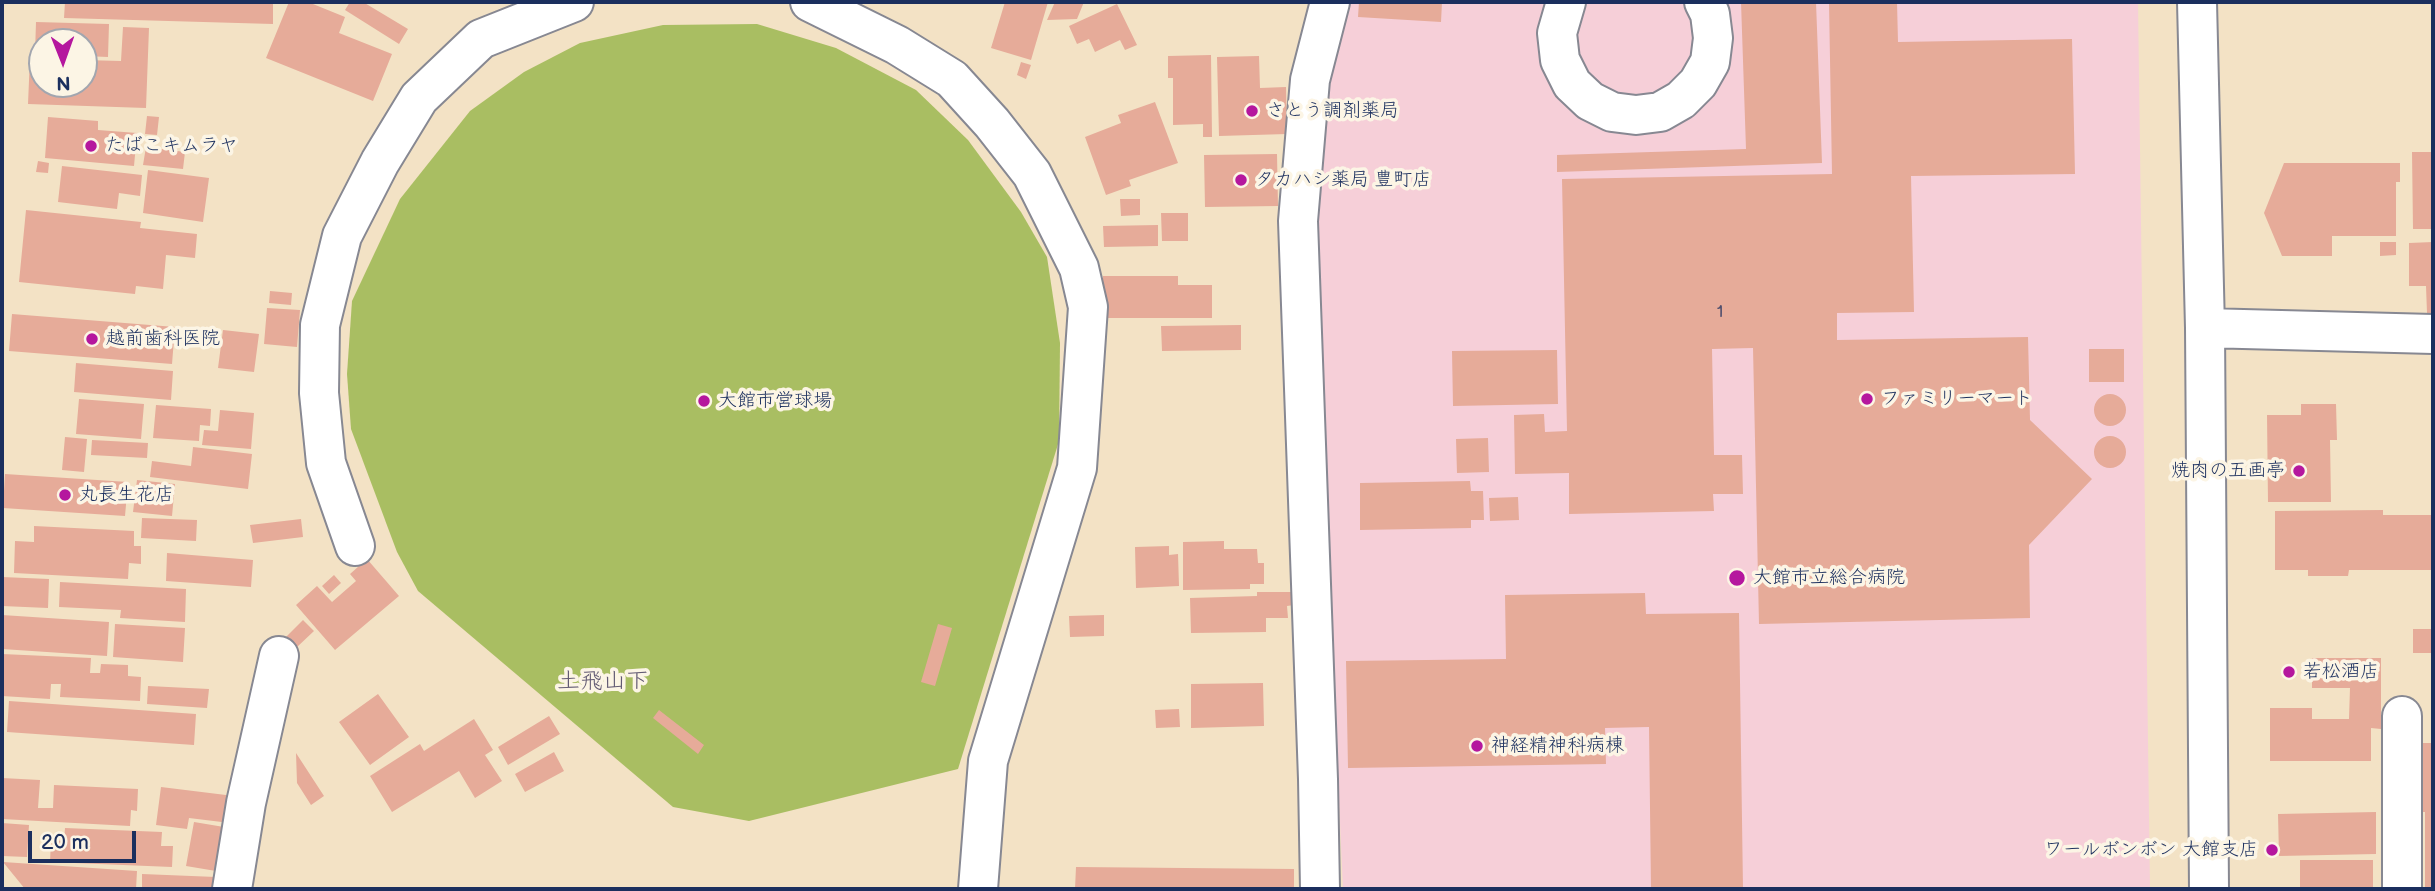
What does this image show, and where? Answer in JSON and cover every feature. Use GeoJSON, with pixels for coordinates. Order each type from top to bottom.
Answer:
{"type":"FeatureCollection","features":[{"type":"Feature","properties":{"kind":"street"},"geometry":{"type":"LineString","coordinates":[[355,547],[326,463],[319,393],[320,325],[342,236],[380,162],[419,98],[481,39],[574,2]]}},
{"type":"Feature","properties":{"kind":"street"},"geometry":{"type":"LineString","coordinates":[[810,2],[897,45],[952,79],[992,123],[1032,174],[1079,268],[1087,307],[1077,468],[988,761],[978,889]]}},
{"type":"Feature","properties":{"kind":"street"},"geometry":{"type":"LineString","coordinates":[[1320,889],[1298,221],[1310,80],[1330,2]]}},
{"type":"Feature","properties":{"kind":"street"},"geometry":{"type":"LineString","coordinates":[[1566,2],[1557,33],[1560,60],[1572,84],[1590,101],[1612,112],[1636,115],[1660,112],[1681,100],[1698,83],[1710,62],[1713,38],[1708,6]]}},
{"type":"Feature","properties":{"kind":"street"},"geometry":{"type":"LineString","coordinates":[[2197,2],[2205,328],[2209,889]]}},
{"type":"Feature","properties":{"kind":"street"},"geometry":{"type":"LineString","coordinates":[[2205,328],[2433,334]]}},
{"type":"Feature","properties":{"kind":"street"},"geometry":{"type":"LineString","coordinates":[[232,889],[246,803],[279,656]]}},
{"type":"Feature","properties":{"kind":"street"},"geometry":{"type":"LineString","coordinates":[[2402,716],[2402,889]]}},
{"type":"Feature","properties":{"kind":"shaded area","name":"大館市立総合病院"},"geometry":{"type":"Polygon","coordinates":[[[1345,2],[2138,2],[2150,889],[1343,889],[1310,160],[1345,2]]]}},
{"type":"Feature","properties":{"kind":"green space","name":"大館市営球場"},"geometry":{"type":"Polygon","coordinates":[[[757,24],[836,48],[916,90],[968,140],[1021,212],[1047,257],[1060,343],[1059,441],[958,769],[749,821],[673,807],[418,591],[397,552],[351,429],[347,374],[352,301],[400,199],[470,111],[524,72],[580,43],[663,25],[757,24]]]}},
{"type":"Feature","properties":{"kind":"building"},"geometry":{"type":"Polygon","coordinates":[[[65,2],[273,2],[273,24],[64,18],[65,2]]]}},
{"type":"Feature","properties":{"kind":"building"},"geometry":{"type":"Polygon","coordinates":[[[289,2],[308,2],[345,17],[339,33],[392,54],[373,101],[266,58],[289,2]]]}},
{"type":"Feature","properties":{"kind":"building"},"geometry":{"type":"Polygon","coordinates":[[[350,2],[363,2],[408,29],[399,44],[345,10],[350,2]]]}},
{"type":"Feature","properties":{"kind":"building"},"geometry":{"type":"Polygon","coordinates":[[[1005,2],[1048,2],[1031,60],[991,48],[1005,2]]]}},
{"type":"Feature","properties":{"kind":"building"},"geometry":{"type":"Polygon","coordinates":[[[1055,2],[1084,2],[1077,19],[1047,20],[1055,2]]]}},
{"type":"Feature","properties":{"kind":"building"},"geometry":{"type":"Polygon","coordinates":[[[1359,2],[1442,2],[1441,22],[1358,17],[1359,2]]]}},
{"type":"Feature","properties":{"kind":"building"},"geometry":{"type":"Polygon","coordinates":[[[1741,2],[1816,2],[1822,163],[1557,172],[1557,155],[1746,149],[1741,2]]]}},
{"type":"Feature","properties":{"kind":"building","name":"大館市立総合病院"},"geometry":{"type":"Polygon","coordinates":[[[1829,2],[1897,2],[1898,42],[2072,39],[2075,174],[1911,176],[1914,312],[1837,313],[1837,340],[2028,337],[2030,420],[2092,479],[2029,545],[2030,618],[1759,624],[1753,348],[1712,349],[1714,455],[1742,455],[1743,494],[1713,494],[1714,511],[1569,514],[1569,473],[1515,474],[1514,415],[1544,414],[1545,432],[1567,431],[1562,179],[1832,174],[1829,2]]]}},
{"type":"Feature","properties":{"kind":"building"},"geometry":{"type":"Polygon","coordinates":[[[1117,4],[1137,45],[1125,50],[1120,40],[1095,52],[1089,39],[1077,44],[1069,26],[1117,4]]]}},
{"type":"Feature","properties":{"kind":"building"},"geometry":{"type":"Polygon","coordinates":[[[36,22],[109,24],[108,57],[98,57],[98,28],[36,28],[36,22]]]}},
{"type":"Feature","properties":{"kind":"building"},"geometry":{"type":"Polygon","coordinates":[[[123,27],[149,28],[146,108],[28,104],[28,98],[98,98],[98,60],[121,61],[123,27]]]}},
{"type":"Feature","properties":{"kind":"building"},"geometry":{"type":"Polygon","coordinates":[[[1211,55],[1212,137],[1203,137],[1203,124],[1173,125],[1173,78],[1168,78],[1168,56],[1211,55]]]}},
{"type":"Feature","properties":{"kind":"building","name":"さとう調剤薬局"},"geometry":{"type":"Polygon","coordinates":[[[1259,56],[1260,88],[1286,87],[1287,134],[1219,136],[1217,57],[1259,56]]]}},
{"type":"Feature","properties":{"kind":"building"},"geometry":{"type":"Polygon","coordinates":[[[1021,62],[1031,65],[1026,79],[1017,75],[1021,62]]]}},
{"type":"Feature","properties":{"kind":"building"},"geometry":{"type":"Polygon","coordinates":[[[1155,102],[1178,163],[1129,180],[1131,186],[1106,195],[1085,137],[1121,123],[1118,115],[1155,102]]]}},
{"type":"Feature","properties":{"kind":"building"},"geometry":{"type":"Polygon","coordinates":[[[147,116],[159,117],[157,135],[145,134],[147,116]]]}},
{"type":"Feature","properties":{"kind":"building","name":"たばこキムラヤ"},"geometry":{"type":"Polygon","coordinates":[[[48,117],[98,121],[98,130],[137,133],[134,166],[45,158],[48,117]]]}},
{"type":"Feature","properties":{"kind":"building"},"geometry":{"type":"Polygon","coordinates":[[[146,147],[185,152],[183,169],[143,165],[146,147]]]}},
{"type":"Feature","properties":{"kind":"building"},"geometry":{"type":"Polygon","coordinates":[[[2412,152],[2433,152],[2433,229],[2413,229],[2412,152]]]}},
{"type":"Feature","properties":{"kind":"building","name":"タカハシ薬局 豊町店"},"geometry":{"type":"Polygon","coordinates":[[[1277,154],[1278,206],[1205,207],[1204,155],[1277,154]]]}},
{"type":"Feature","properties":{"kind":"building"},"geometry":{"type":"Polygon","coordinates":[[[38,161],[49,163],[48,173],[36,172],[38,161]]]}},
{"type":"Feature","properties":{"kind":"building"},"geometry":{"type":"Polygon","coordinates":[[[2284,163],[2400,163],[2400,182],[2396,182],[2396,236],[2332,236],[2332,256],[2282,256],[2264,213],[2284,163]]]}},
{"type":"Feature","properties":{"kind":"building"},"geometry":{"type":"Polygon","coordinates":[[[62,166],[142,175],[140,196],[119,193],[117,209],[58,202],[62,166]]]}},
{"type":"Feature","properties":{"kind":"building"},"geometry":{"type":"Polygon","coordinates":[[[148,170],[209,178],[203,222],[143,213],[148,170]]]}},
{"type":"Feature","properties":{"kind":"building"},"geometry":{"type":"Polygon","coordinates":[[[1120,199],[1140,199],[1140,215],[1121,216],[1120,199]]]}},
{"type":"Feature","properties":{"kind":"building"},"geometry":{"type":"Polygon","coordinates":[[[26,210],[141,222],[140,228],[197,234],[195,258],[166,255],[163,289],[136,286],[135,294],[19,282],[26,210]]]}},
{"type":"Feature","properties":{"kind":"building"},"geometry":{"type":"Polygon","coordinates":[[[1161,213],[1188,213],[1188,241],[1162,241],[1161,213]]]}},
{"type":"Feature","properties":{"kind":"building"},"geometry":{"type":"Polygon","coordinates":[[[1158,225],[1158,246],[1104,247],[1103,226],[1158,225]]]}},
{"type":"Feature","properties":{"kind":"building"},"geometry":{"type":"Polygon","coordinates":[[[2380,242],[2396,242],[2396,255],[2380,256],[2380,242]]]}},
{"type":"Feature","properties":{"kind":"building"},"geometry":{"type":"Polygon","coordinates":[[[2433,242],[2433,313],[2427,313],[2426,286],[2409,286],[2409,243],[2433,242]]]}},
{"type":"Feature","properties":{"kind":"building"},"geometry":{"type":"Polygon","coordinates":[[[1103,276],[1178,276],[1178,285],[1212,285],[1212,318],[1103,318],[1103,276]]]}},
{"type":"Feature","properties":{"kind":"building"},"geometry":{"type":"Polygon","coordinates":[[[270,291],[292,293],[291,305],[269,303],[270,291]]]}},
{"type":"Feature","properties":{"kind":"building"},"geometry":{"type":"Polygon","coordinates":[[[267,308],[300,310],[297,347],[264,344],[267,308]]]}},
{"type":"Feature","properties":{"kind":"building","name":"越前歯科医院"},"geometry":{"type":"Polygon","coordinates":[[[12,314],[175,327],[172,364],[9,351],[12,314]]]}},
{"type":"Feature","properties":{"kind":"building"},"geometry":{"type":"Polygon","coordinates":[[[1241,325],[1241,350],[1162,351],[1161,326],[1241,325]]]}},
{"type":"Feature","properties":{"kind":"building"},"geometry":{"type":"Polygon","coordinates":[[[223,330],[259,334],[254,372],[218,368],[223,330]]]}},
{"type":"Feature","properties":{"kind":"building"},"geometry":{"type":"Polygon","coordinates":[[[2089,349],[2124,349],[2124,382],[2089,382],[2089,349]]]}},
{"type":"Feature","properties":{"kind":"building"},"geometry":{"type":"Polygon","coordinates":[[[1557,350],[1558,404],[1453,406],[1452,351],[1557,350]]]}},
{"type":"Feature","properties":{"kind":"building"},"geometry":{"type":"Polygon","coordinates":[[[76,363],[173,371],[171,400],[74,392],[76,363]]]}},
{"type":"Feature","properties":{"kind":"building"},"geometry":{"type":"Polygon","coordinates":[[[2110,394],[2121,399],[2126,410],[2121,421],[2110,426],[2099,421],[2094,410],[2099,399],[2110,394]]]}},
{"type":"Feature","properties":{"kind":"building"},"geometry":{"type":"Polygon","coordinates":[[[79,399],[144,404],[141,439],[76,434],[79,399]]]}},
{"type":"Feature","properties":{"kind":"building","name":"焼肉の五画亭"},"geometry":{"type":"Polygon","coordinates":[[[2301,404],[2336,404],[2337,440],[2330,440],[2331,502],[2268,502],[2267,415],[2301,415],[2301,404]]]}},
{"type":"Feature","properties":{"kind":"building"},"geometry":{"type":"Polygon","coordinates":[[[156,405],[211,409],[210,426],[200,425],[199,441],[153,438],[156,405]]]}},
{"type":"Feature","properties":{"kind":"building"},"geometry":{"type":"Polygon","coordinates":[[[220,410],[254,413],[251,449],[202,445],[204,430],[218,431],[220,410]]]}},
{"type":"Feature","properties":{"kind":"building"},"geometry":{"type":"Polygon","coordinates":[[[2110,436],[2121,441],[2126,452],[2121,463],[2110,468],[2099,463],[2094,452],[2099,441],[2110,436]]]}},
{"type":"Feature","properties":{"kind":"building"},"geometry":{"type":"Polygon","coordinates":[[[65,437],[87,439],[84,472],[62,470],[65,437]]]}},
{"type":"Feature","properties":{"kind":"building"},"geometry":{"type":"Polygon","coordinates":[[[1488,438],[1489,472],[1457,473],[1456,439],[1488,438]]]}},
{"type":"Feature","properties":{"kind":"building"},"geometry":{"type":"Polygon","coordinates":[[[92,440],[148,443],[147,458],[91,455],[92,440]]]}},
{"type":"Feature","properties":{"kind":"building"},"geometry":{"type":"Polygon","coordinates":[[[193,447],[252,454],[248,489],[150,477],[152,461],[191,466],[193,447]]]}},
{"type":"Feature","properties":{"kind":"building","name":"丸長生花店"},"geometry":{"type":"Polygon","coordinates":[[[5,474],[128,482],[125,516],[3,508],[5,474]]]}},
{"type":"Feature","properties":{"kind":"building"},"geometry":{"type":"Polygon","coordinates":[[[137,480],[175,484],[172,516],[133,512],[137,480]]]}},
{"type":"Feature","properties":{"kind":"building"},"geometry":{"type":"Polygon","coordinates":[[[1470,481],[1471,491],[1483,491],[1484,520],[1471,520],[1471,528],[1360,530],[1360,483],[1470,481]]]}},
{"type":"Feature","properties":{"kind":"building"},"geometry":{"type":"Polygon","coordinates":[[[1518,497],[1519,520],[1490,521],[1489,498],[1518,497]]]}},
{"type":"Feature","properties":{"kind":"building"},"geometry":{"type":"Polygon","coordinates":[[[2383,510],[2383,515],[2433,515],[2433,570],[2349,570],[2348,576],[2308,576],[2308,570],[2275,570],[2275,511],[2383,510]]]}},
{"type":"Feature","properties":{"kind":"building"},"geometry":{"type":"Polygon","coordinates":[[[142,518],[197,520],[196,541],[141,538],[142,518]]]}},
{"type":"Feature","properties":{"kind":"building"},"geometry":{"type":"Polygon","coordinates":[[[301,519],[303,537],[253,543],[250,525],[301,519]]]}},
{"type":"Feature","properties":{"kind":"building"},"geometry":{"type":"Polygon","coordinates":[[[34,526],[134,531],[134,546],[141,546],[141,564],[129,563],[128,579],[14,573],[15,541],[34,542],[34,526]]]}},
{"type":"Feature","properties":{"kind":"building"},"geometry":{"type":"Polygon","coordinates":[[[1224,541],[1224,549],[1257,549],[1258,563],[1264,563],[1264,584],[1250,584],[1250,589],[1183,590],[1183,542],[1224,541]]]}},
{"type":"Feature","properties":{"kind":"building"},"geometry":{"type":"Polygon","coordinates":[[[1169,546],[1169,555],[1178,554],[1179,586],[1136,588],[1135,547],[1169,546]]]}},
{"type":"Feature","properties":{"kind":"building"},"geometry":{"type":"Polygon","coordinates":[[[167,553],[253,560],[251,587],[166,581],[167,553]]]}},
{"type":"Feature","properties":{"kind":"building"},"geometry":{"type":"Polygon","coordinates":[[[367,559],[399,596],[335,650],[296,605],[317,586],[332,602],[356,581],[350,574],[367,559]]]}},
{"type":"Feature","properties":{"kind":"building"},"geometry":{"type":"Polygon","coordinates":[[[334,575],[341,583],[329,594],[322,586],[334,575]]]}},
{"type":"Feature","properties":{"kind":"building"},"geometry":{"type":"Polygon","coordinates":[[[2,577],[49,579],[48,608],[2,606],[2,577]]]}},
{"type":"Feature","properties":{"kind":"building"},"geometry":{"type":"Polygon","coordinates":[[[60,582],[186,589],[185,622],[120,618],[121,610],[59,607],[60,582]]]}},
{"type":"Feature","properties":{"kind":"building"},"geometry":{"type":"Polygon","coordinates":[[[1257,592],[1294,592],[1294,605],[1287,606],[1288,618],[1266,618],[1266,632],[1191,633],[1190,598],[1257,596],[1257,592]]]}},
{"type":"Feature","properties":{"kind":"building","name":"神経精神科病棟"},"geometry":{"type":"Polygon","coordinates":[[[1645,593],[1646,614],[1739,613],[1743,889],[1651,889],[1649,727],[1605,728],[1606,764],[1348,768],[1346,661],[1506,659],[1505,595],[1645,593]]]}},
{"type":"Feature","properties":{"kind":"building"},"geometry":{"type":"Polygon","coordinates":[[[2,615],[109,622],[107,656],[2,649],[2,615]]]}},
{"type":"Feature","properties":{"kind":"building"},"geometry":{"type":"Polygon","coordinates":[[[1104,615],[1104,636],[1070,637],[1069,616],[1104,615]]]}},
{"type":"Feature","properties":{"kind":"building"},"geometry":{"type":"Polygon","coordinates":[[[303,620],[314,631],[296,648],[286,637],[303,620]]]}},
{"type":"Feature","properties":{"kind":"building"},"geometry":{"type":"Polygon","coordinates":[[[115,624],[185,628],[183,662],[113,657],[115,624]]]}},
{"type":"Feature","properties":{"kind":"building"},"geometry":{"type":"Polygon","coordinates":[[[938,624],[952,628],[935,686],[921,682],[938,624]]]}},
{"type":"Feature","properties":{"kind":"building"},"geometry":{"type":"Polygon","coordinates":[[[2413,629],[2433,629],[2433,653],[2413,653],[2413,629]]]}},
{"type":"Feature","properties":{"kind":"building"},"geometry":{"type":"Polygon","coordinates":[[[2,654],[91,658],[90,673],[100,673],[101,664],[128,665],[128,676],[141,677],[140,701],[60,697],[61,684],[51,684],[50,699],[2,696],[2,654]]]}},
{"type":"Feature","properties":{"kind":"building"},"geometry":{"type":"Polygon","coordinates":[[[2312,658],[2381,658],[2381,729],[2371,728],[2371,761],[2270,761],[2270,708],[2312,708],[2312,719],[2349,719],[2350,688],[2312,688],[2312,658]]]}},
{"type":"Feature","properties":{"kind":"building"},"geometry":{"type":"Polygon","coordinates":[[[1263,683],[1264,726],[1191,728],[1191,684],[1263,683]]]}},
{"type":"Feature","properties":{"kind":"building"},"geometry":{"type":"Polygon","coordinates":[[[148,686],[209,689],[207,708],[147,704],[148,686]]]}},
{"type":"Feature","properties":{"kind":"building"},"geometry":{"type":"Polygon","coordinates":[[[378,694],[409,737],[370,765],[339,722],[378,694]]]}},
{"type":"Feature","properties":{"kind":"building"},"geometry":{"type":"Polygon","coordinates":[[[9,701],[196,714],[194,745],[7,732],[9,701]]]}},
{"type":"Feature","properties":{"kind":"building"},"geometry":{"type":"Polygon","coordinates":[[[1179,709],[1180,727],[1156,728],[1155,710],[1179,709]]]}},
{"type":"Feature","properties":{"kind":"building"},"geometry":{"type":"Polygon","coordinates":[[[659,710],[704,745],[698,754],[653,718],[659,710]]]}},
{"type":"Feature","properties":{"kind":"building"},"geometry":{"type":"Polygon","coordinates":[[[549,716],[560,734],[508,765],[498,747],[549,716]]]}},
{"type":"Feature","properties":{"kind":"building"},"geometry":{"type":"Polygon","coordinates":[[[474,719],[493,750],[485,755],[502,781],[475,798],[459,771],[392,812],[370,776],[420,744],[424,751],[474,719]]]}},
{"type":"Feature","properties":{"kind":"building"},"geometry":{"type":"Polygon","coordinates":[[[2419,743],[2433,743],[2433,889],[2425,889],[2425,812],[2419,812],[2419,743]]]}},
{"type":"Feature","properties":{"kind":"building"},"geometry":{"type":"Polygon","coordinates":[[[554,752],[564,771],[525,792],[515,774],[554,752]]]}},
{"type":"Feature","properties":{"kind":"building"},"geometry":{"type":"Polygon","coordinates":[[[296,753],[324,796],[311,805],[297,783],[296,753]]]}},
{"type":"Feature","properties":{"kind":"building"},"geometry":{"type":"Polygon","coordinates":[[[2,778],[40,780],[38,808],[53,808],[54,785],[138,789],[137,811],[131,810],[130,826],[2,819],[2,778]]]}},
{"type":"Feature","properties":{"kind":"building"},"geometry":{"type":"Polygon","coordinates":[[[161,787],[234,796],[230,823],[189,818],[187,829],[156,825],[161,787]]]}},
{"type":"Feature","properties":{"kind":"building"},"geometry":{"type":"Polygon","coordinates":[[[2376,812],[2376,854],[2279,856],[2278,814],[2376,812]]]}},
{"type":"Feature","properties":{"kind":"building"},"geometry":{"type":"Polygon","coordinates":[[[194,822],[224,827],[216,871],[186,866],[194,822]]]}},
{"type":"Feature","properties":{"kind":"building"},"geometry":{"type":"Polygon","coordinates":[[[2,823],[29,825],[27,857],[2,856],[2,823]]]}},
{"type":"Feature","properties":{"kind":"building"},"geometry":{"type":"Polygon","coordinates":[[[65,828],[162,832],[161,846],[173,846],[172,867],[50,862],[51,840],[64,841],[65,828]]]}},
{"type":"Feature","properties":{"kind":"building"},"geometry":{"type":"Polygon","coordinates":[[[2300,860],[2373,860],[2373,889],[2300,889],[2300,860]]]}},
{"type":"Feature","properties":{"kind":"building"},"geometry":{"type":"Polygon","coordinates":[[[3,862],[137,871],[136,889],[25,889],[3,862]]]}},
{"type":"Feature","properties":{"kind":"building"},"geometry":{"type":"Polygon","coordinates":[[[1076,867],[1294,869],[1294,889],[1075,889],[1076,867]]]}},
{"type":"Feature","properties":{"kind":"building"},"geometry":{"type":"Polygon","coordinates":[[[142,874],[216,877],[216,889],[142,889],[142,874]]]}},
{"type":"Feature","properties":{"kind":"place","name":"さとう調剤薬局"},"geometry":{"type":"Point","coordinates":[1252,111]}},
{"type":"Feature","properties":{"kind":"place","name":"たばこキムラヤ"},"geometry":{"type":"Point","coordinates":[91,146]}},
{"type":"Feature","properties":{"kind":"place","name":"タカハシ薬局 豊町店"},"geometry":{"type":"Point","coordinates":[1241,180]}},
{"type":"Feature","properties":{"kind":"place","name":"越前歯科医院"},"geometry":{"type":"Point","coordinates":[92,339]}},
{"type":"Feature","properties":{"kind":"place","name":"ファミリーマート"},"geometry":{"type":"Point","coordinates":[1867,399]}},
{"type":"Feature","properties":{"kind":"place","name":"大館市営球場"},"geometry":{"type":"Point","coordinates":[704,401]}},
{"type":"Feature","properties":{"kind":"place","name":"焼肉の五画亭"},"geometry":{"type":"Point","coordinates":[2299,471]}},
{"type":"Feature","properties":{"kind":"place","name":"丸長生花店"},"geometry":{"type":"Point","coordinates":[65,495]}},
{"type":"Feature","properties":{"kind":"place","name":"大館市立総合病院"},"geometry":{"type":"Point","coordinates":[1737,578]}},
{"type":"Feature","properties":{"kind":"place","name":"若松酒店"},"geometry":{"type":"Point","coordinates":[2289,672]}},
{"type":"Feature","properties":{"kind":"place","name":"神経精神科病棟"},"geometry":{"type":"Point","coordinates":[1477,746]}},
{"type":"Feature","properties":{"kind":"place","name":"ワールボンボン 大館支店"},"geometry":{"type":"Point","coordinates":[2272,850]}},
{"type":"Feature","properties":{"kind":"district","name":"土飛山下"},"geometry":{"type":"Point","coordinates":[603,682]}}]}
